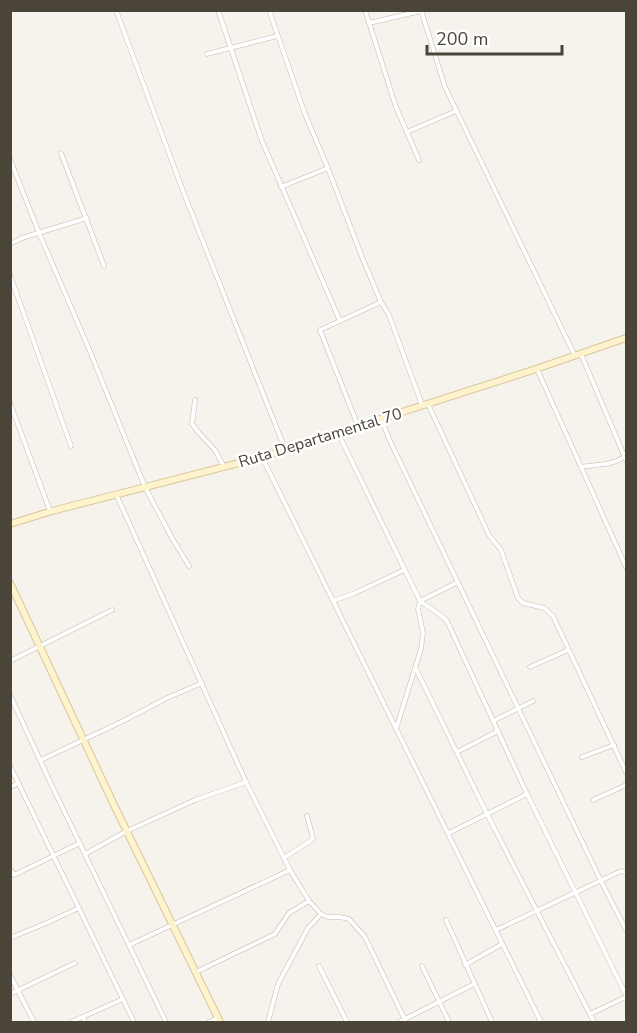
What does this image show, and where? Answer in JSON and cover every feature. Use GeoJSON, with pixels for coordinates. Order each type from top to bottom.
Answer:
{"type":"FeatureCollection","features":[{"type":"Feature","properties":{"kind":"main road","name":"Ruta Departamental 70"},"geometry":{"type":"LineString","coordinates":[[10,524],[50,511],[262,457],[627,338]]}},
{"type":"Feature","properties":{"kind":"main road"},"geometry":{"type":"LineString","coordinates":[[10,583],[219,1020]]}},
{"type":"Feature","properties":{"kind":"street"},"geometry":{"type":"LineString","coordinates":[[116,10],[183,192],[285,449]]}},
{"type":"Feature","properties":{"kind":"street"},"geometry":{"type":"LineString","coordinates":[[218,10],[229,48],[281,187],[340,321]]}},
{"type":"Feature","properties":{"kind":"street"},"geometry":{"type":"LineString","coordinates":[[269,10],[305,114],[362,257],[389,315],[425,405],[489,535],[501,550],[518,598],[523,603],[544,608],[553,616],[627,772]]}},
{"type":"Feature","properties":{"kind":"street"},"geometry":{"type":"LineString","coordinates":[[365,10],[396,107],[419,160]]}},
{"type":"Feature","properties":{"kind":"street"},"geometry":{"type":"LineString","coordinates":[[369,23],[421,11],[445,87],[456,111],[578,354],[626,458],[613,463],[581,467]]}},
{"type":"Feature","properties":{"kind":"street"},"geometry":{"type":"LineString","coordinates":[[207,54],[277,36]]}},
{"type":"Feature","properties":{"kind":"street"},"geometry":{"type":"LineString","coordinates":[[407,132],[456,111]]}},
{"type":"Feature","properties":{"kind":"street"},"geometry":{"type":"LineString","coordinates":[[61,153],[104,266]]}},
{"type":"Feature","properties":{"kind":"street"},"geometry":{"type":"LineString","coordinates":[[10,159],[145,487],[189,566]]}},
{"type":"Feature","properties":{"kind":"street"},"geometry":{"type":"LineString","coordinates":[[281,187],[328,168]]}},
{"type":"Feature","properties":{"kind":"street"},"geometry":{"type":"LineString","coordinates":[[10,244],[22,238],[87,218]]}},
{"type":"Feature","properties":{"kind":"street"},"geometry":{"type":"LineString","coordinates":[[10,275],[71,446]]}},
{"type":"Feature","properties":{"kind":"street"},"geometry":{"type":"LineString","coordinates":[[358,426],[320,330],[381,302]]}},
{"type":"Feature","properties":{"kind":"street"},"geometry":{"type":"LineString","coordinates":[[536,369],[627,567]]}},
{"type":"Feature","properties":{"kind":"street"},"geometry":{"type":"LineString","coordinates":[[195,400],[192,424],[215,450],[224,467]]}},
{"type":"Feature","properties":{"kind":"street"},"geometry":{"type":"LineString","coordinates":[[10,403],[50,511]]}},
{"type":"Feature","properties":{"kind":"street"},"geometry":{"type":"LineString","coordinates":[[381,419],[601,881],[627,930]]}},
{"type":"Feature","properties":{"kind":"street"},"geometry":{"type":"LineString","coordinates":[[338,433],[420,601],[447,621],[527,794],[627,996],[590,1014]]}},
{"type":"Feature","properties":{"kind":"street"},"geometry":{"type":"LineString","coordinates":[[262,457],[541,1023]]}},
{"type":"Feature","properties":{"kind":"street"},"geometry":{"type":"LineString","coordinates":[[116,494],[246,782],[290,870],[309,901],[321,914],[349,919],[365,937],[405,1021]]}},
{"type":"Feature","properties":{"kind":"street"},"geometry":{"type":"LineString","coordinates":[[333,601],[404,570]]}},
{"type":"Feature","properties":{"kind":"street"},"geometry":{"type":"LineString","coordinates":[[396,729],[421,649],[423,633],[418,609],[420,601],[458,582]]}},
{"type":"Feature","properties":{"kind":"street"},"geometry":{"type":"LineString","coordinates":[[10,661],[112,610]]}},
{"type":"Feature","properties":{"kind":"street"},"geometry":{"type":"LineString","coordinates":[[530,667],[568,650]]}},
{"type":"Feature","properties":{"kind":"street"},"geometry":{"type":"LineString","coordinates":[[416,669],[594,1023]]}},
{"type":"Feature","properties":{"kind":"street"},"geometry":{"type":"LineString","coordinates":[[40,760],[202,683]]}},
{"type":"Feature","properties":{"kind":"street"},"geometry":{"type":"LineString","coordinates":[[10,695],[166,1023]]}},
{"type":"Feature","properties":{"kind":"street"},"geometry":{"type":"LineString","coordinates":[[493,721],[533,700]]}},
{"type":"Feature","properties":{"kind":"street"},"geometry":{"type":"LineString","coordinates":[[457,752],[498,731]]}},
{"type":"Feature","properties":{"kind":"street"},"geometry":{"type":"LineString","coordinates":[[582,757],[614,745]]}},
{"type":"Feature","properties":{"kind":"street"},"geometry":{"type":"LineString","coordinates":[[10,766],[135,1023]]}},
{"type":"Feature","properties":{"kind":"street"},"geometry":{"type":"LineString","coordinates":[[85,854],[127,831],[195,800],[246,782]]}},
{"type":"Feature","properties":{"kind":"street"},"geometry":{"type":"LineString","coordinates":[[10,787],[19,783]]}},
{"type":"Feature","properties":{"kind":"street"},"geometry":{"type":"LineString","coordinates":[[593,800],[627,785]]}},
{"type":"Feature","properties":{"kind":"street"},"geometry":{"type":"LineString","coordinates":[[449,833],[527,794]]}},
{"type":"Feature","properties":{"kind":"street"},"geometry":{"type":"LineString","coordinates":[[284,858],[314,838],[307,816]]}},
{"type":"Feature","properties":{"kind":"street"},"geometry":{"type":"LineString","coordinates":[[10,869],[12,876],[53,854],[80,843]]}},
{"type":"Feature","properties":{"kind":"street"},"geometry":{"type":"LineString","coordinates":[[129,945],[290,870]]}},
{"type":"Feature","properties":{"kind":"street"},"geometry":{"type":"LineString","coordinates":[[496,930],[621,871],[627,873]]}},
{"type":"Feature","properties":{"kind":"street"},"geometry":{"type":"LineString","coordinates":[[196,972],[275,933],[289,913],[309,901]]}},
{"type":"Feature","properties":{"kind":"street"},"geometry":{"type":"LineString","coordinates":[[10,938],[79,908]]}},
{"type":"Feature","properties":{"kind":"street"},"geometry":{"type":"LineString","coordinates":[[268,1023],[278,984],[308,928],[321,914]]}},
{"type":"Feature","properties":{"kind":"street"},"geometry":{"type":"LineString","coordinates":[[446,920],[492,1023]]}},
{"type":"Feature","properties":{"kind":"street"},"geometry":{"type":"LineString","coordinates":[[465,965],[502,944]]}},
{"type":"Feature","properties":{"kind":"street"},"geometry":{"type":"LineString","coordinates":[[10,994],[75,963]]}},
{"type":"Feature","properties":{"kind":"street"},"geometry":{"type":"LineString","coordinates":[[320,966],[347,1023]]}},
{"type":"Feature","properties":{"kind":"street"},"geometry":{"type":"LineString","coordinates":[[422,966],[449,1023]]}},
{"type":"Feature","properties":{"kind":"street"},"geometry":{"type":"LineString","coordinates":[[10,975],[34,1023]]}},
{"type":"Feature","properties":{"kind":"street"},"geometry":{"type":"LineString","coordinates":[[399,1023],[474,984]]}},
{"type":"Feature","properties":{"kind":"street"},"geometry":{"type":"LineString","coordinates":[[71,1023],[123,999]]}},
{"type":"Feature","properties":{"kind":"street"},"geometry":{"type":"LineString","coordinates":[[82,1017],[85,1023]]}},
{"type":"Feature","properties":{"kind":"street"},"geometry":{"type":"LineString","coordinates":[[209,1023],[219,1020]]}}]}
